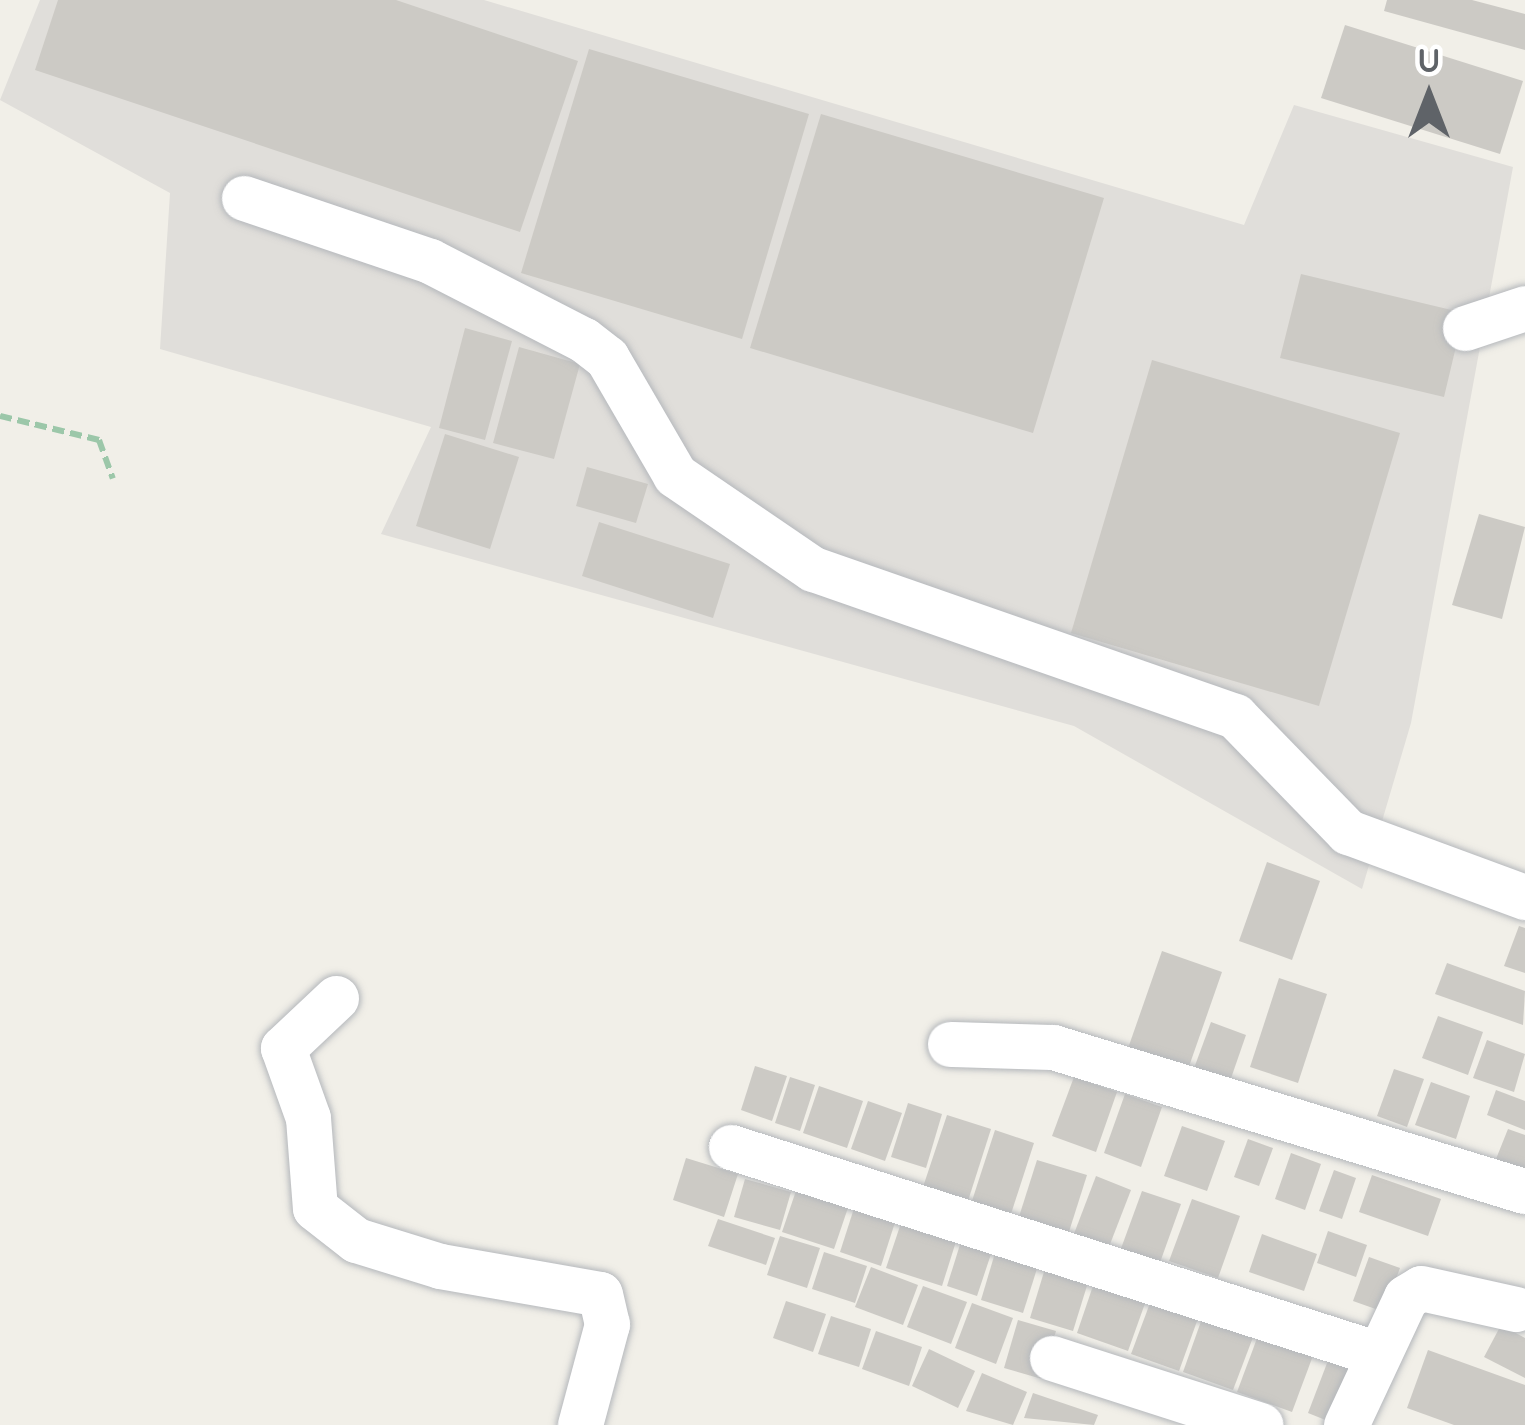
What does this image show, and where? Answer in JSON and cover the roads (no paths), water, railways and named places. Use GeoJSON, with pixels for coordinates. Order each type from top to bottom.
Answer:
{"type":"FeatureCollection","features":[{"type":"Feature","properties":{"kind":"street"},"geometry":{"type":"LineString","coordinates":[[244,198],[430,261],[584,340],[607,358],[675,475],[812,569],[1235,716],[1348,832],[1525,897]]}},
{"type":"Feature","properties":{"kind":"street"},"geometry":{"type":"LineString","coordinates":[[1465,328],[1525,308]]}},
{"type":"Feature","properties":{"kind":"street"},"geometry":{"type":"LineString","coordinates":[[336,998],[283,1048],[308,1118],[315,1208],[356,1240],[440,1266],[600,1294],[607,1324],[580,1425]]}},
{"type":"Feature","properties":{"kind":"street"},"geometry":{"type":"LineString","coordinates":[[950,1044],[1053,1047],[1525,1191]]}},
{"type":"Feature","properties":{"kind":"street"},"geometry":{"type":"LineString","coordinates":[[731,1147],[1376,1352]]}},
{"type":"Feature","properties":{"kind":"street"},"geometry":{"type":"LineString","coordinates":[[1346,1425],[1376,1352],[1421,1288],[1522,1298]]}},
{"type":"Feature","properties":{"kind":"street"},"geometry":{"type":"LineString","coordinates":[[1052,1358],[1261,1425]]}}]}
